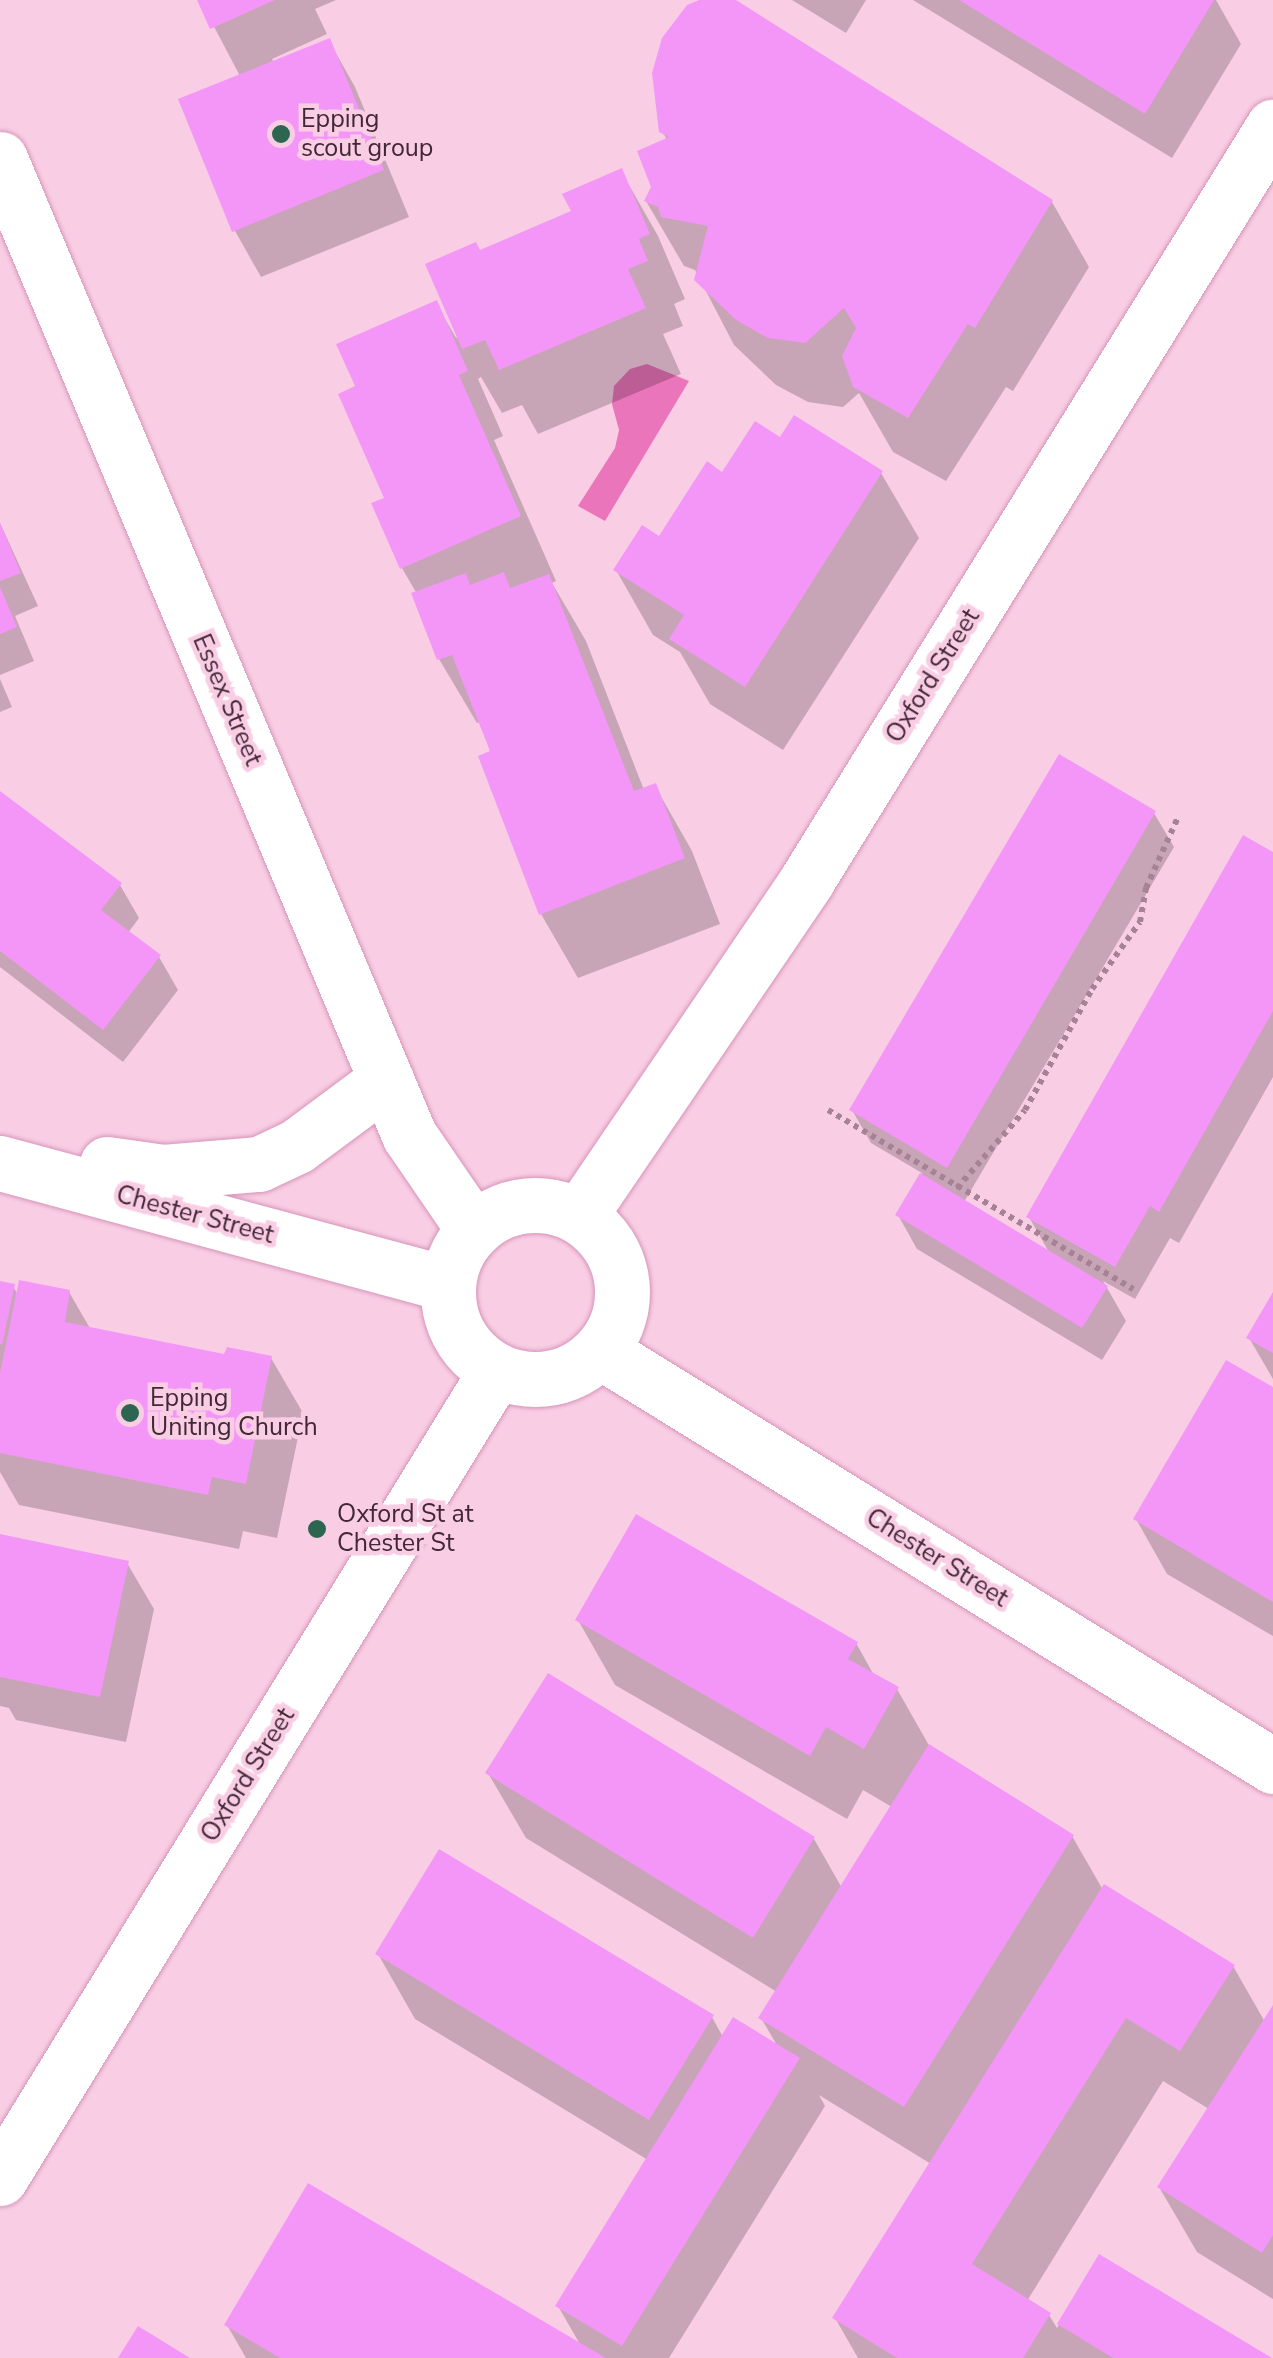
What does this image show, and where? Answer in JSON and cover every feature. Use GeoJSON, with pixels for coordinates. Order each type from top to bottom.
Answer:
{"type":"FeatureCollection","features":[{"type":"Feature","properties":{"kind":"street","name":"Oxford Street"},"geometry":{"type":"LineString","coordinates":[[579,1216],[807,880],[1273,127]]}},
{"type":"Feature","properties":{"kind":"street","name":"Essex Street"},"geometry":{"type":"LineString","coordinates":[[0,158],[409,1135],[474,1230]]}},
{"type":"Feature","properties":{"kind":"street","name":"Chester Street"},"geometry":{"type":"LineString","coordinates":[[0,1149],[164,1172],[259,1164],[297,1146],[386,1080]]}},
{"type":"Feature","properties":{"kind":"street","name":"Chester Street"},"geometry":{"type":"LineString","coordinates":[[0,1163],[448,1284]]}},
{"type":"Feature","properties":{"kind":"street"},"geometry":{"type":"LineString","coordinates":[[535,1204],[579,1216],[599,1232],[614,1254],[622,1304],[615,1329],[600,1351],[578,1368],[552,1378],[523,1379],[496,1371],[458,1336],[449,1310],[448,1284],[461,1245],[474,1230],[492,1216],[535,1204]]}},
{"type":"Feature","properties":{"kind":"street","name":"Chester Street"},"geometry":{"type":"LineString","coordinates":[[600,1351],[1273,1766]]}},
{"type":"Feature","properties":{"kind":"street","name":"Oxford Street"},"geometry":{"type":"LineString","coordinates":[[0,2178],[496,1371]]}},
{"type":"Feature","properties":{"kind":"path"},"geometry":{"type":"LineString","coordinates":[[957,1188],[1025,1110],[1092,989],[1140,922],[1146,888],[1178,817]]}},
{"type":"Feature","properties":{"kind":"path"},"geometry":{"type":"LineString","coordinates":[[828,1110],[1133,1288]]}},
{"type":"Feature","properties":{"kind":"shaded area"},"geometry":{"type":"Polygon","coordinates":[[[647,364],[689,381],[605,521],[578,506],[615,448],[619,430],[612,404],[614,386],[630,369],[647,364]]]}},
{"type":"Feature","properties":{"kind":"building"},"geometry":{"type":"Polygon","coordinates":[[[197,0],[275,0],[210,29],[197,0]]]}},
{"type":"Feature","properties":{"kind":"building"},"geometry":{"type":"Polygon","coordinates":[[[699,0],[736,0],[1053,200],[975,328],[968,324],[908,418],[853,387],[842,356],[856,328],[844,308],[805,343],[768,338],[736,320],[694,280],[708,226],[661,217],[658,207],[644,201],[651,187],[637,151],[669,137],[659,132],[652,73],[662,38],[687,5],[699,0]]]}},
{"type":"Feature","properties":{"kind":"building"},"geometry":{"type":"Polygon","coordinates":[[[959,0],[1214,0],[1145,114],[959,0]]]}},
{"type":"Feature","properties":{"kind":"building","name":"Epping scout group"},"geometry":{"type":"Polygon","coordinates":[[[330,38],[384,170],[232,232],[178,99],[330,38]]]}},
{"type":"Feature","properties":{"kind":"building"},"geometry":{"type":"Polygon","coordinates":[[[622,168],[650,234],[639,239],[648,261],[628,269],[646,308],[499,370],[485,340],[462,349],[425,264],[476,242],[480,250],[571,211],[562,194],[622,168]]]}},
{"type":"Feature","properties":{"kind":"building"},"geometry":{"type":"Polygon","coordinates":[[[437,300],[468,371],[459,375],[521,516],[400,569],[371,503],[384,498],[338,394],[355,386],[336,344],[437,300]]]}},
{"type":"Feature","properties":{"kind":"building"},"geometry":{"type":"Polygon","coordinates":[[[794,415],[883,471],[745,687],[669,639],[684,615],[613,570],[642,525],[659,536],[707,461],[722,472],[755,421],[780,437],[794,415]]]}},
{"type":"Feature","properties":{"kind":"building"},"geometry":{"type":"Polygon","coordinates":[[[0,523],[21,573],[0,581],[0,523]]]}},
{"type":"Feature","properties":{"kind":"building"},"geometry":{"type":"Polygon","coordinates":[[[504,572],[510,588],[549,574],[634,791],[656,783],[685,858],[539,915],[478,756],[490,751],[452,655],[437,660],[411,593],[466,573],[470,585],[504,572]]]}},
{"type":"Feature","properties":{"kind":"building"},"geometry":{"type":"Polygon","coordinates":[[[0,587],[17,627],[0,634],[0,587]]]}},
{"type":"Feature","properties":{"kind":"building"},"geometry":{"type":"Polygon","coordinates":[[[1059,754],[1156,811],[947,1168],[849,1110],[1059,754]]]}},
{"type":"Feature","properties":{"kind":"building"},"geometry":{"type":"Polygon","coordinates":[[[0,791],[122,883],[101,910],[161,955],[103,1030],[0,951],[0,791]]]}},
{"type":"Feature","properties":{"kind":"building"},"geometry":{"type":"Polygon","coordinates":[[[1243,835],[1273,852],[1273,1011],[1159,1212],[1150,1206],[1115,1267],[1026,1217],[1243,835]]]}},
{"type":"Feature","properties":{"kind":"building"},"geometry":{"type":"Polygon","coordinates":[[[920,1173],[1108,1286],[1082,1328],[895,1215],[920,1173]]]}},
{"type":"Feature","properties":{"kind":"building","name":"Epping Uniting Church"},"geometry":{"type":"Polygon","coordinates":[[[19,1280],[70,1290],[65,1322],[224,1354],[227,1347],[272,1356],[246,1484],[212,1477],[208,1495],[0,1453],[0,1373],[19,1280]]]}},
{"type":"Feature","properties":{"kind":"building"},"geometry":{"type":"Polygon","coordinates":[[[0,1281],[15,1284],[2,1345],[0,1344],[0,1281]]]}},
{"type":"Feature","properties":{"kind":"building"},"geometry":{"type":"Polygon","coordinates":[[[1273,1292],[1273,1353],[1246,1338],[1273,1292]]]}},
{"type":"Feature","properties":{"kind":"building"},"geometry":{"type":"Polygon","coordinates":[[[1226,1360],[1273,1387],[1273,1602],[1133,1519],[1226,1360]]]}},
{"type":"Feature","properties":{"kind":"building"},"geometry":{"type":"Polygon","coordinates":[[[636,1514],[858,1642],[848,1659],[899,1687],[864,1749],[826,1727],[810,1756],[575,1620],[636,1514]]]}},
{"type":"Feature","properties":{"kind":"building"},"geometry":{"type":"Polygon","coordinates":[[[0,1534],[129,1561],[100,1697],[0,1677],[0,1534]]]}},
{"type":"Feature","properties":{"kind":"building"},"geometry":{"type":"Polygon","coordinates":[[[548,1673],[815,1837],[753,1938],[485,1773],[548,1673]]]}},
{"type":"Feature","properties":{"kind":"building"},"geometry":{"type":"Polygon","coordinates":[[[929,1744],[1074,1835],[904,2107],[758,2018],[929,1744]]]}},
{"type":"Feature","properties":{"kind":"building"},"geometry":{"type":"Polygon","coordinates":[[[439,1849],[714,2015],[649,2120],[375,1954],[439,1849]]]}},
{"type":"Feature","properties":{"kind":"building"},"geometry":{"type":"Polygon","coordinates":[[[1104,1884],[1235,1965],[1180,2051],[1126,2018],[972,2264],[1051,2313],[1023,2358],[897,2358],[832,2318],[1104,1884]]]}},
{"type":"Feature","properties":{"kind":"building"},"geometry":{"type":"Polygon","coordinates":[[[1273,2005],[1273,2235],[1262,2253],[1157,2187],[1273,2005]]]}},
{"type":"Feature","properties":{"kind":"building"},"geometry":{"type":"Polygon","coordinates":[[[733,2017],[800,2058],[622,2346],[555,2306],[733,2017]]]}},
{"type":"Feature","properties":{"kind":"building"},"geometry":{"type":"Polygon","coordinates":[[[308,2183],[606,2358],[280,2358],[224,2325],[308,2183]]]}},
{"type":"Feature","properties":{"kind":"building"},"geometry":{"type":"Polygon","coordinates":[[[1099,2254],[1272,2358],[1113,2358],[1057,2324],[1099,2254]]]}},
{"type":"Feature","properties":{"kind":"building"},"geometry":{"type":"Polygon","coordinates":[[[138,2326],[190,2358],[118,2358],[138,2326]]]}},
{"type":"Feature","properties":{"kind":"place","name":"Epping scout group"},"geometry":{"type":"Point","coordinates":[281,134]}},
{"type":"Feature","properties":{"kind":"place","name":"Epping Uniting Church"},"geometry":{"type":"Point","coordinates":[130,1413]}},
{"type":"Feature","properties":{"kind":"place","name":"Oxford St at Chester St"},"geometry":{"type":"Point","coordinates":[317,1529]}}]}
